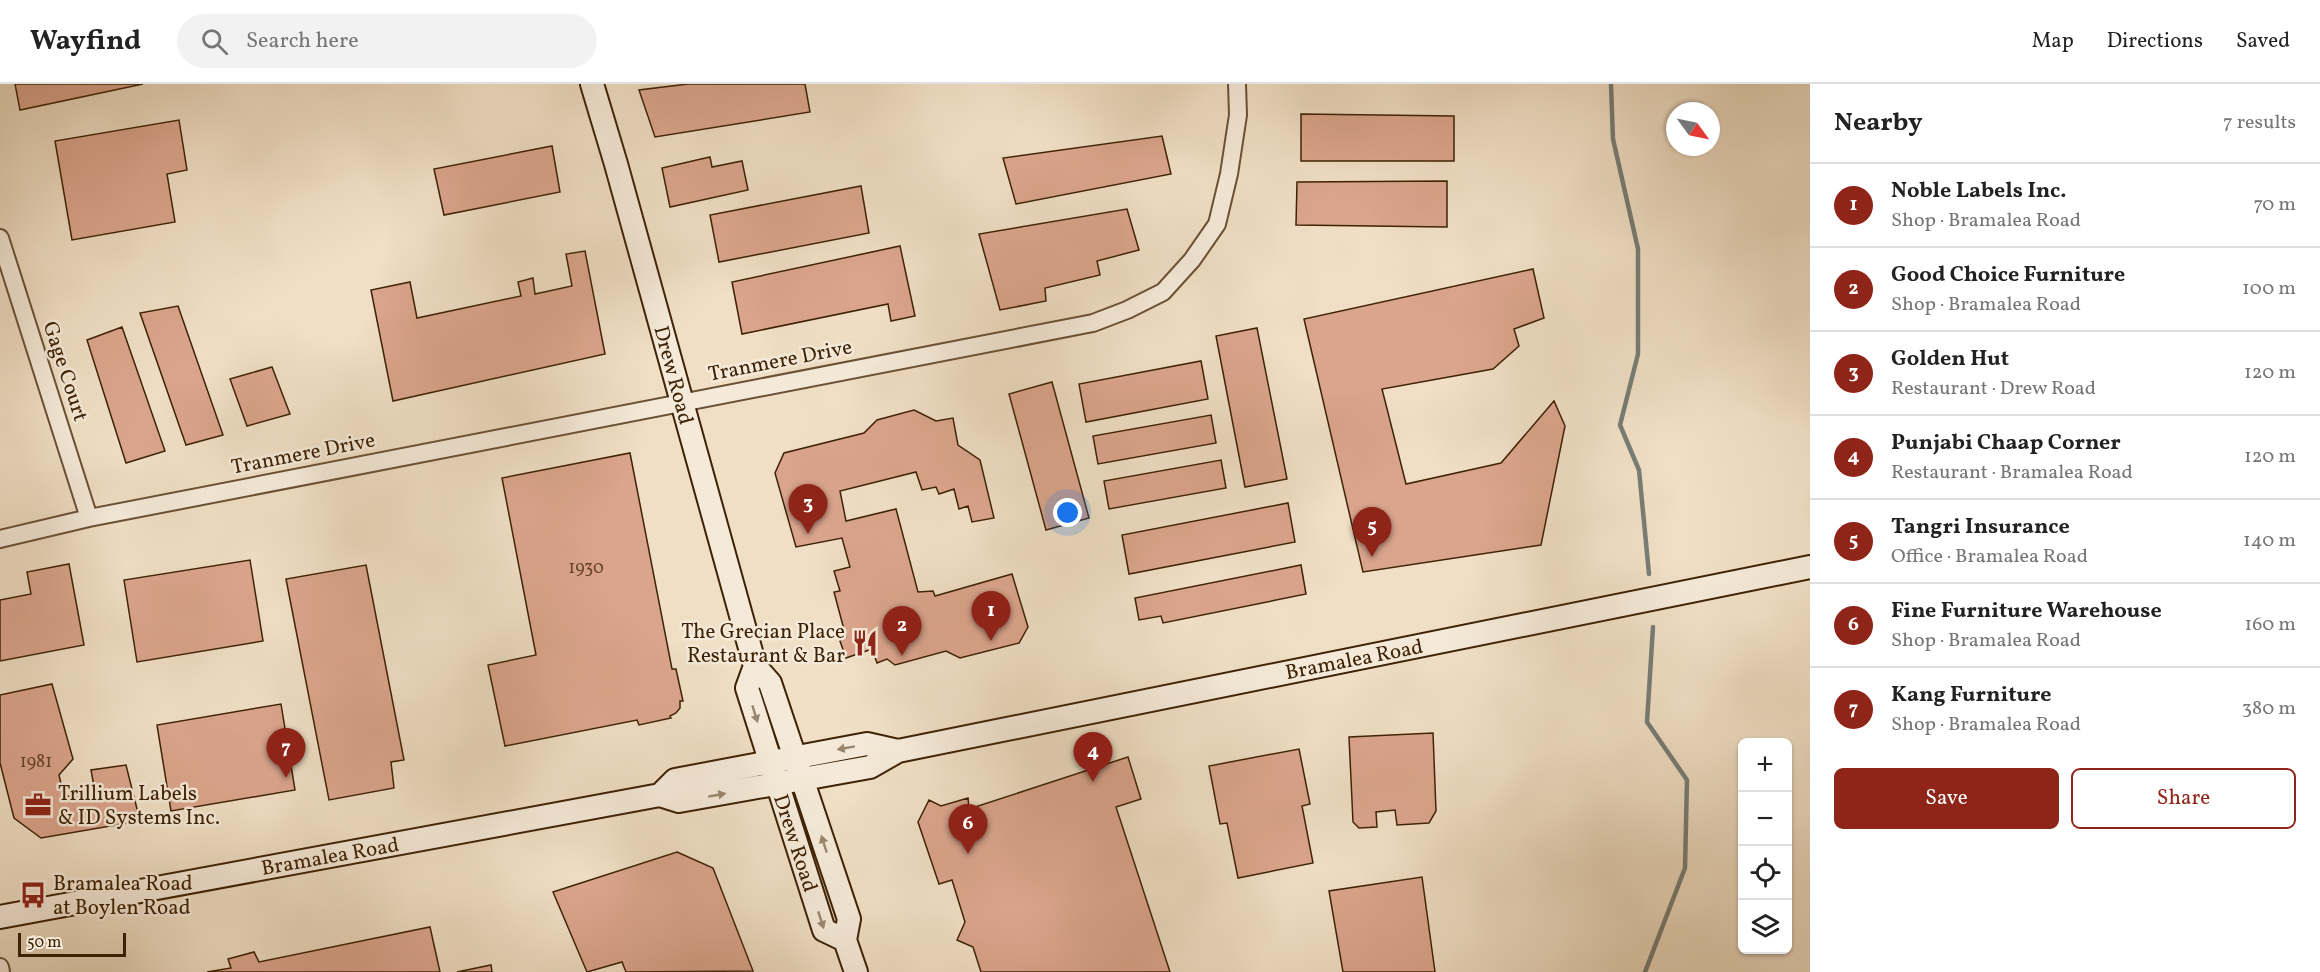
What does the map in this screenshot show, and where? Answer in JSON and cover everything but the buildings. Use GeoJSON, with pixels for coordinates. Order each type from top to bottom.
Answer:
{"type":"FeatureCollection","features":[{"type":"Feature","properties":{"kind":"main road","name":"Drew Road"},"geometry":{"type":"LineString","coordinates":[[592,84],[755,666],[770,683],[849,919],[845,940],[856,972]]}},
{"type":"Feature","properties":{"kind":"main road","name":"Bramalea Road"},"geometry":{"type":"LineString","coordinates":[[0,917],[660,795],[679,801],[870,767],[898,751],[1810,567]]}},
{"type":"Feature","properties":{"kind":"main road","name":"Drew Road"},"geometry":{"type":"LineString","coordinates":[[755,666],[747,688],[824,930],[845,940]]}},
{"type":"Feature","properties":{"kind":"main road","name":"Bramalea Road"},"geometry":{"type":"LineString","coordinates":[[660,795],[675,780],[867,744],[898,751]]}},
{"type":"Feature","properties":{"kind":"street","name":"Tranmere Drive"},"geometry":{"type":"LineString","coordinates":[[0,539],[89,518],[1093,323],[1127,310],[1163,292],[1192,260],[1217,224],[1229,174],[1238,115],[1237,84]]}},
{"type":"Feature","properties":{"kind":"street","name":"Gage Court"},"geometry":{"type":"LineString","coordinates":[[0,238],[89,518]]}},
{"type":"Feature","properties":{"kind":"street"},"geometry":{"type":"LineString","coordinates":[[0,967],[1,972]]}},
{"type":"Feature","properties":{"kind":"waterway"},"geometry":{"type":"LineString","coordinates":[[1611,84],[1613,139],[1638,249],[1638,354],[1620,425],[1639,470],[1649,574]]}},
{"type":"Feature","properties":{"kind":"waterway"},"geometry":{"type":"LineString","coordinates":[[1645,972],[1685,868],[1687,780],[1647,722],[1653,627]]}},
{"type":"Feature","properties":{"kind":"place","name":"Golden Hut"},"geometry":{"type":"Point","coordinates":[808,534]}},
{"type":"Feature","properties":{"kind":"place","name":"Tangri Insurance"},"geometry":{"type":"Point","coordinates":[1372,557]}},
{"type":"Feature","properties":{"kind":"place","name":"Noble Labels Inc."},"geometry":{"type":"Point","coordinates":[991,641]}},
{"type":"Feature","properties":{"kind":"place","name":"The Grecian Place Restaurant & Bar"},"geometry":{"type":"Point","coordinates":[865,643]}},
{"type":"Feature","properties":{"kind":"place","name":"Good Choice Furniture"},"geometry":{"type":"Point","coordinates":[902,656]}},
{"type":"Feature","properties":{"kind":"place","name":"Kang Furniture"},"geometry":{"type":"Point","coordinates":[286,778]}},
{"type":"Feature","properties":{"kind":"place","name":"Punjabi Chaap Corner"},"geometry":{"type":"Point","coordinates":[1093,782]}},
{"type":"Feature","properties":{"kind":"place","name":"Trillium Labels & ID Systems Inc."},"geometry":{"type":"Point","coordinates":[38,805]}},
{"type":"Feature","properties":{"kind":"place","name":"Fine Furniture Warehouse"},"geometry":{"type":"Point","coordinates":[968,854]}},
{"type":"Feature","properties":{"kind":"place","name":"Bramalea Road at Boylen Road"},"geometry":{"type":"Point","coordinates":[33,895]}}]}
